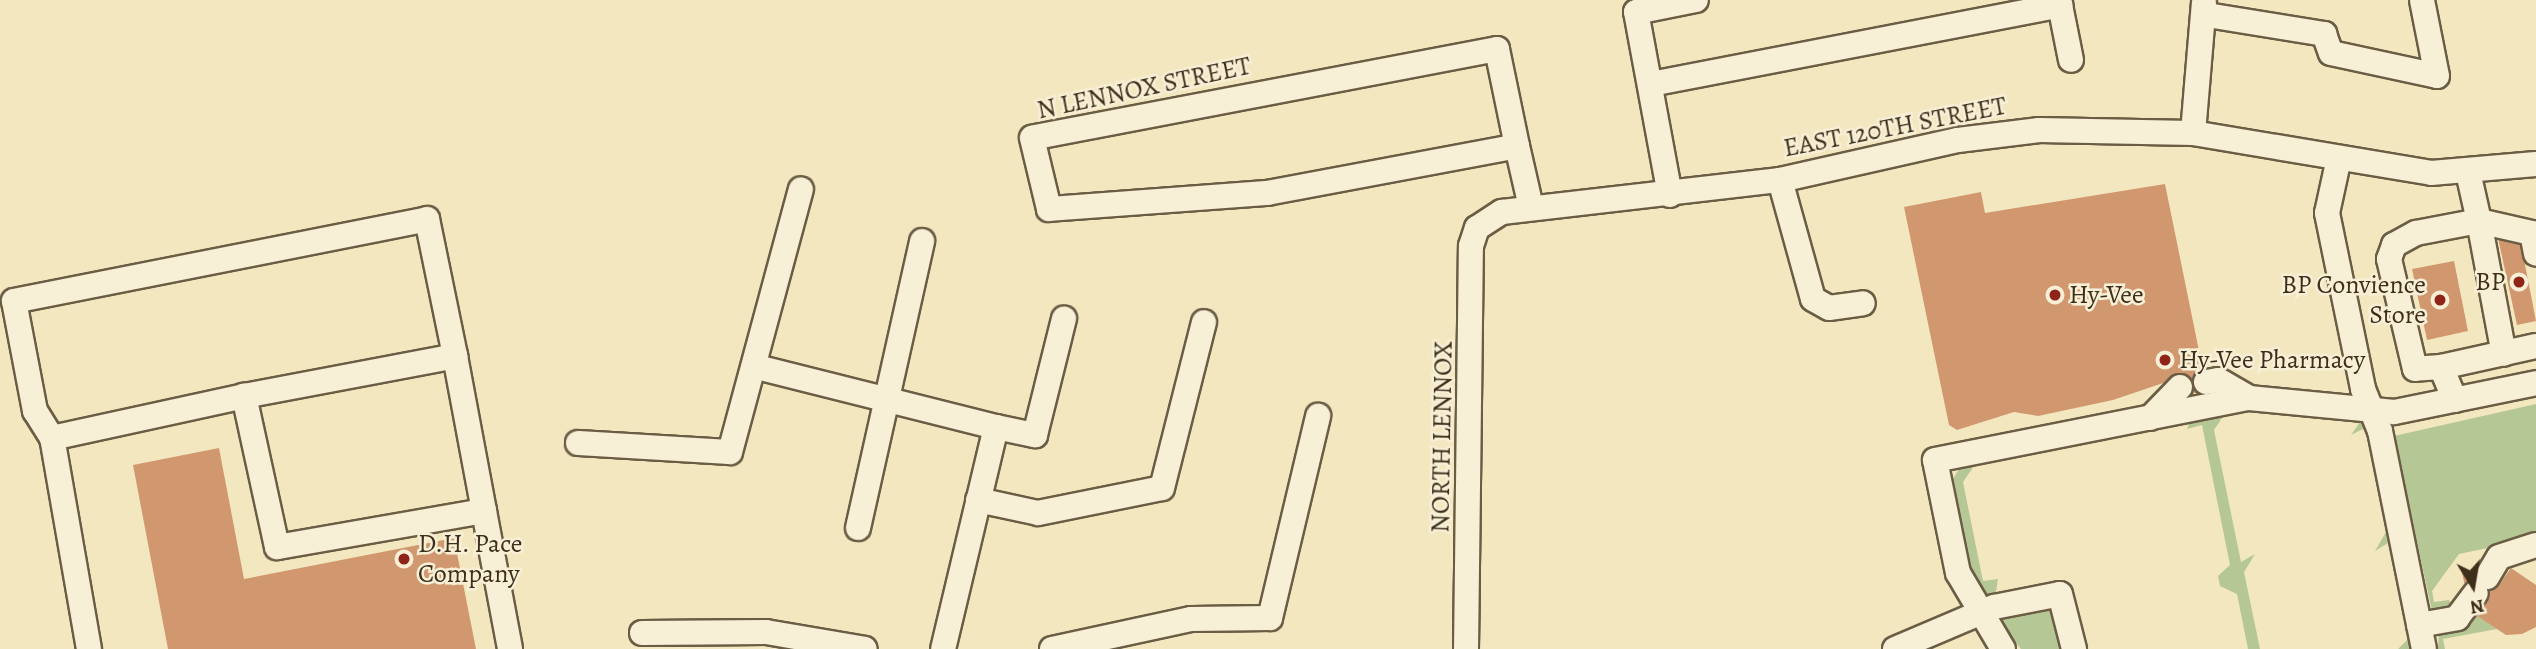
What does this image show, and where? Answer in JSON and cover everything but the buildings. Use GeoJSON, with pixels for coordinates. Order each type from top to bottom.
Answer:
{"type":"FeatureCollection","features":[{"type":"Feature","properties":{"kind":"street"},"geometry":{"type":"LineString","coordinates":[[1670,195],[1636,12],[1696,0]]}},
{"type":"Feature","properties":{"kind":"street"},"geometry":{"type":"LineString","coordinates":[[2193,133],[2205,8],[2324,34],[2331,53],[2437,76],[2422,0]]}},
{"type":"Feature","properties":{"kind":"street"},"geometry":{"type":"LineString","coordinates":[[1651,84],[2059,2],[2071,60]]}},
{"type":"Feature","properties":{"kind":"street","name":"N LENNOX STREET"},"geometry":{"type":"LineString","coordinates":[[1517,146],[1267,193],[1049,209],[1032,138],[1497,49],[1531,207]]}},
{"type":"Feature","properties":{"kind":"street","name":"EAST 120TH STREET"},"geometry":{"type":"LineString","coordinates":[[1477,228],[1502,212],[1670,195],[1780,180],[1958,140],[2039,130],[2193,133],[2339,158],[2468,172],[2536,164]]}},
{"type":"Feature","properties":{"kind":"street"},"geometry":{"type":"LineString","coordinates":[[2339,158],[2327,213],[2421,637],[2457,618],[2499,557],[2536,545]]}},
{"type":"Feature","properties":{"kind":"street"},"geometry":{"type":"LineString","coordinates":[[2468,172],[2504,354]]}},
{"type":"Feature","properties":{"kind":"street"},"geometry":{"type":"LineString","coordinates":[[1780,180],[1812,299],[1829,308],[1863,303]]}},
{"type":"Feature","properties":{"kind":"street"},"geometry":{"type":"LineString","coordinates":[[578,443],[730,452],[757,367],[801,190]]}},
{"type":"Feature","properties":{"kind":"street"},"geometry":{"type":"LineString","coordinates":[[89,649],[51,438],[35,411],[14,301],[427,219],[456,356],[510,649]]}},
{"type":"Feature","properties":{"kind":"street"},"geometry":{"type":"LineString","coordinates":[[2536,254],[2532,233],[2479,221],[2416,233],[2394,245],[2389,259],[2415,369],[2441,367],[2536,346]]}},
{"type":"Feature","properties":{"kind":"street","name":"NORTH LENNOX"},"geometry":{"type":"LineString","coordinates":[[1466,649],[1471,246],[1477,228]]}},
{"type":"Feature","properties":{"kind":"street"},"geometry":{"type":"LineString","coordinates":[[858,528],[890,395],[922,241]]}},
{"type":"Feature","properties":{"kind":"street"},"geometry":{"type":"LineString","coordinates":[[757,367],[890,395],[996,427],[1035,435],[1064,318]]}},
{"type":"Feature","properties":{"kind":"street"},"geometry":{"type":"LineString","coordinates":[[978,500],[1038,513],[1162,488],[1204,322]]}},
{"type":"Feature","properties":{"kind":"street"},"geometry":{"type":"LineString","coordinates":[[51,438],[244,396],[456,356]]}},
{"type":"Feature","properties":{"kind":"street"},"geometry":{"type":"LineString","coordinates":[[2441,367],[2455,400]]}},
{"type":"Feature","properties":{"kind":"street"},"geometry":{"type":"LineString","coordinates":[[2206,382],[2218,380],[2249,398]]}},
{"type":"Feature","properties":{"kind":"street"},"geometry":{"type":"LineString","coordinates":[[2003,649],[1978,615],[1958,573],[1936,460],[2249,398],[2394,412],[2536,383]]}},
{"type":"Feature","properties":{"kind":"street"},"geometry":{"type":"LineString","coordinates":[[2150,418],[2180,387]]}},
{"type":"Feature","properties":{"kind":"street"},"geometry":{"type":"LineString","coordinates":[[244,396],[276,547],[484,511]]}},
{"type":"Feature","properties":{"kind":"street"},"geometry":{"type":"LineString","coordinates":[[1052,649],[1191,620],[1270,618],[1318,416]]}},
{"type":"Feature","properties":{"kind":"street"},"geometry":{"type":"LineString","coordinates":[[943,649],[996,427]]}},
{"type":"Feature","properties":{"kind":"street"},"geometry":{"type":"LineString","coordinates":[[1895,649],[1978,615],[2060,594],[2074,649]]}},
{"type":"Feature","properties":{"kind":"street"},"geometry":{"type":"LineString","coordinates":[[642,633],[766,632],[865,649]]}},
{"type":"Feature","properties":{"kind":"green space"},"geometry":{"type":"Polygon","coordinates":[[[2536,404],[2536,538],[2459,554],[2432,591],[2434,602],[2449,600],[2453,607],[2432,611],[2394,436],[2536,404]]]}},
{"type":"Feature","properties":{"kind":"green space"},"geometry":{"type":"Polygon","coordinates":[[[2224,415],[2214,430],[2241,562],[2255,554],[2244,572],[2260,649],[2248,649],[2237,594],[2220,586],[2218,576],[2230,565],[2202,425],[2187,429],[2190,422],[2224,415]]]}},
{"type":"Feature","properties":{"kind":"green space"},"geometry":{"type":"Polygon","coordinates":[[[2360,422],[2370,428],[2413,649],[2398,649],[2408,639],[2388,543],[2375,551],[2386,532],[2365,428],[2351,435],[2360,422]]]}},
{"type":"Feature","properties":{"kind":"green space"},"geometry":{"type":"Polygon","coordinates":[[[1974,466],[1963,482],[1983,581],[1998,579],[1995,598],[1984,597],[1970,575],[1951,482],[1959,469],[1974,466]]]}},
{"type":"Feature","properties":{"kind":"green space"},"geometry":{"type":"Polygon","coordinates":[[[2050,608],[2063,649],[2021,649],[2001,625],[2006,615],[2050,608]]]}},
{"type":"Feature","properties":{"kind":"green space"},"geometry":{"type":"Polygon","coordinates":[[[2477,616],[2497,629],[2443,639],[2445,649],[2438,649],[2439,632],[2461,630],[2477,616]]]}},
{"type":"Feature","properties":{"kind":"place","name":"BP"},"geometry":{"type":"Point","coordinates":[2519,282]}},
{"type":"Feature","properties":{"kind":"place","name":"Hy-Vee"},"geometry":{"type":"Point","coordinates":[2055,295]}},
{"type":"Feature","properties":{"kind":"place","name":"BP Convience Store"},"geometry":{"type":"Point","coordinates":[2440,300]}},
{"type":"Feature","properties":{"kind":"place","name":"Hy-Vee Pharmacy"},"geometry":{"type":"Point","coordinates":[2165,360]}},
{"type":"Feature","properties":{"kind":"place","name":"D.H. Pace Company"},"geometry":{"type":"Point","coordinates":[404,559]}}]}
